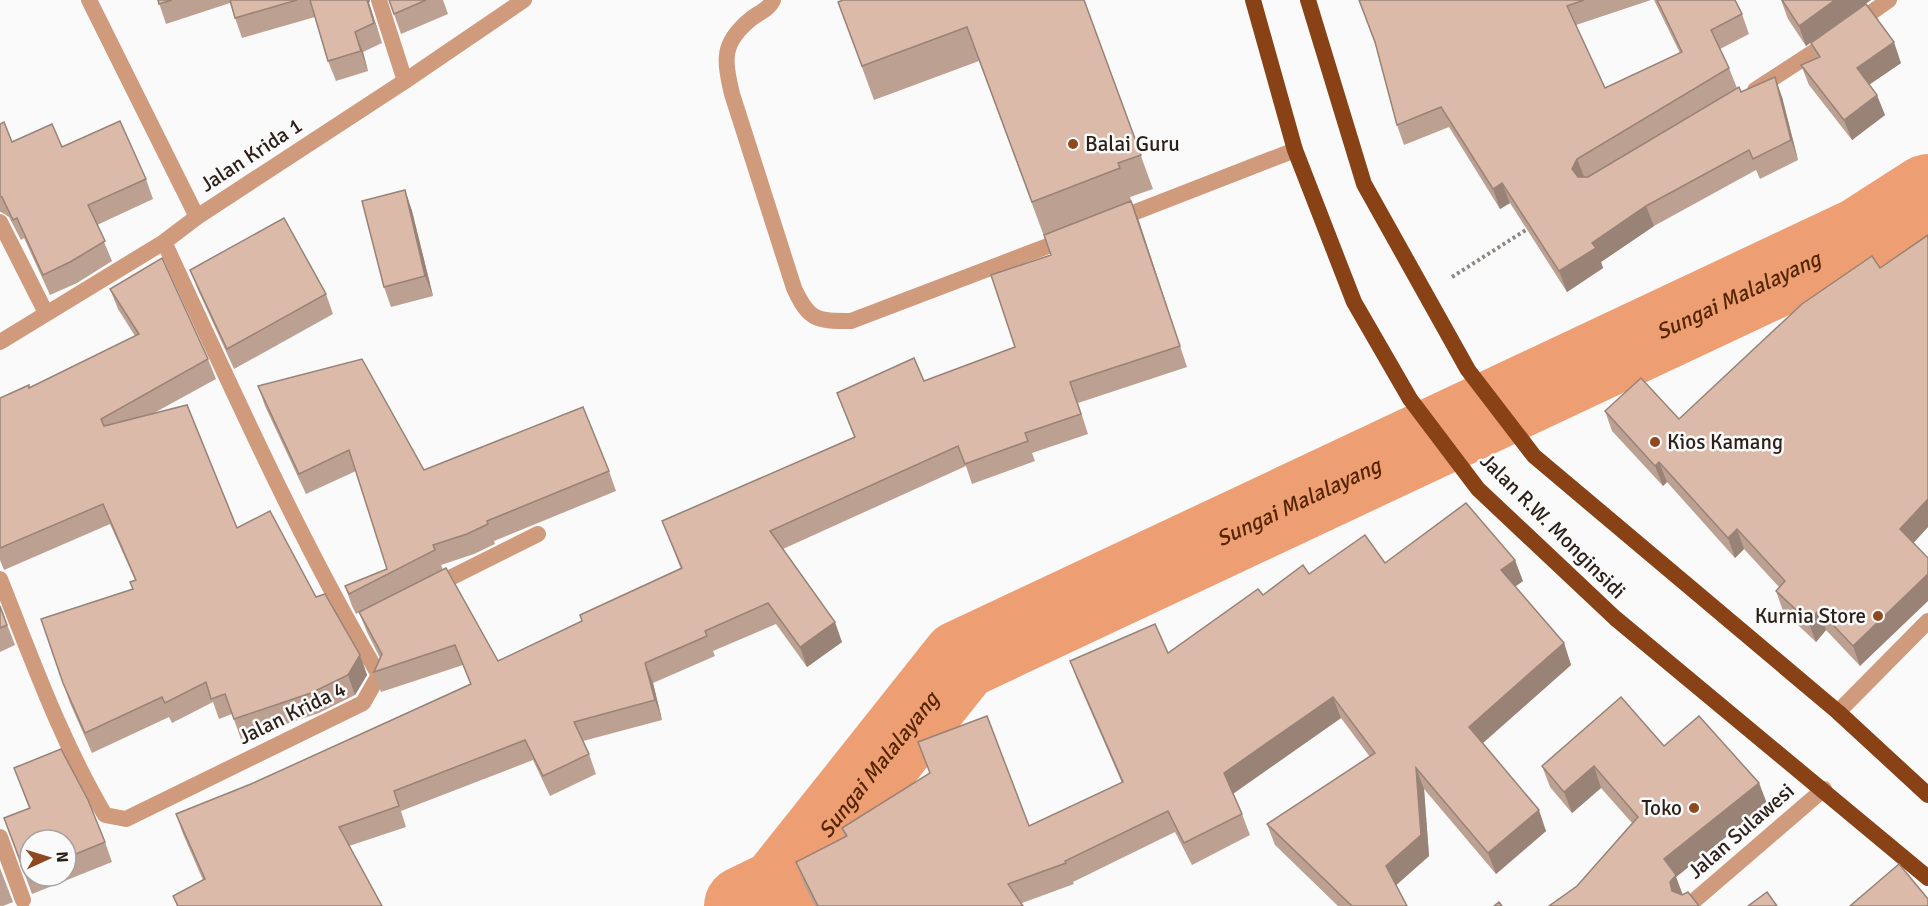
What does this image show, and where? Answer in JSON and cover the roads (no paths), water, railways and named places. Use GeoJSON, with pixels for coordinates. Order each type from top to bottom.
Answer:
{"type":"FeatureCollection","features":[{"type":"Feature","properties":{"kind":"highway","name":"Jalan R.W. Monginsidi"},"geometry":{"type":"LineString","coordinates":[[1253,0],[1295,150],[1354,302],[1410,399],[1478,489],[1615,618],[1824,789],[1928,878]]}},
{"type":"Feature","properties":{"kind":"highway","name":"Jalan R.W. Monginsidi"},"geometry":{"type":"LineString","coordinates":[[1308,0],[1364,184],[1468,370],[1534,456],[1838,712],[1928,795]]}},
{"type":"Feature","properties":{"kind":"street"},"geometry":{"type":"LineString","coordinates":[[88,0],[197,217]]}},
{"type":"Feature","properties":{"kind":"street"},"geometry":{"type":"LineString","coordinates":[[379,0],[405,81]]}},
{"type":"Feature","properties":{"kind":"street","name":"Jalan Krida 1"},"geometry":{"type":"LineString","coordinates":[[0,342],[164,242],[197,217],[524,0]]}},
{"type":"Feature","properties":{"kind":"street"},"geometry":{"type":"LineString","coordinates":[[773,0],[750,20],[730,43],[724,61],[732,94],[794,288],[803,308],[815,319],[851,321],[1295,150]]}},
{"type":"Feature","properties":{"kind":"street"},"geometry":{"type":"LineString","coordinates":[[1741,98],[1802,62],[1889,0]]}},
{"type":"Feature","properties":{"kind":"street"},"geometry":{"type":"LineString","coordinates":[[0,222],[46,313]]}},
{"type":"Feature","properties":{"kind":"street","name":"Jalan Krida 4"},"geometry":{"type":"LineString","coordinates":[[0,579],[84,779],[105,815],[126,819],[363,703],[378,675],[351,628],[272,472],[164,242]]}},
{"type":"Feature","properties":{"kind":"street"},"geometry":{"type":"LineString","coordinates":[[413,597],[538,534]]}},
{"type":"Feature","properties":{"kind":"street"},"geometry":{"type":"LineString","coordinates":[[351,628],[372,617]]}},
{"type":"Feature","properties":{"kind":"street"},"geometry":{"type":"LineString","coordinates":[[1838,712],[1928,621]]}},
{"type":"Feature","properties":{"kind":"street","name":"Jalan Sulawesi"},"geometry":{"type":"LineString","coordinates":[[1688,906],[1824,789]]}},
{"type":"Feature","properties":{"kind":"street"},"geometry":{"type":"LineString","coordinates":[[0,837],[22,900]]}},
{"type":"Feature","properties":{"kind":"waterway","name":"Sungai Malalayang"},"geometry":{"type":"LineString","coordinates":[[744,906],[779,889],[961,660],[1861,237],[1928,194]]}},
{"type":"Feature","properties":{"kind":"place","name":"Balai Guru"},"geometry":{"type":"Point","coordinates":[1073,144]}},
{"type":"Feature","properties":{"kind":"place","name":"Kios Kamang"},"geometry":{"type":"Point","coordinates":[1655,442]}},
{"type":"Feature","properties":{"kind":"place","name":"Kurnia Store"},"geometry":{"type":"Point","coordinates":[1878,616]}},
{"type":"Feature","properties":{"kind":"place","name":"Toko"},"geometry":{"type":"Point","coordinates":[1694,808]}}]}
